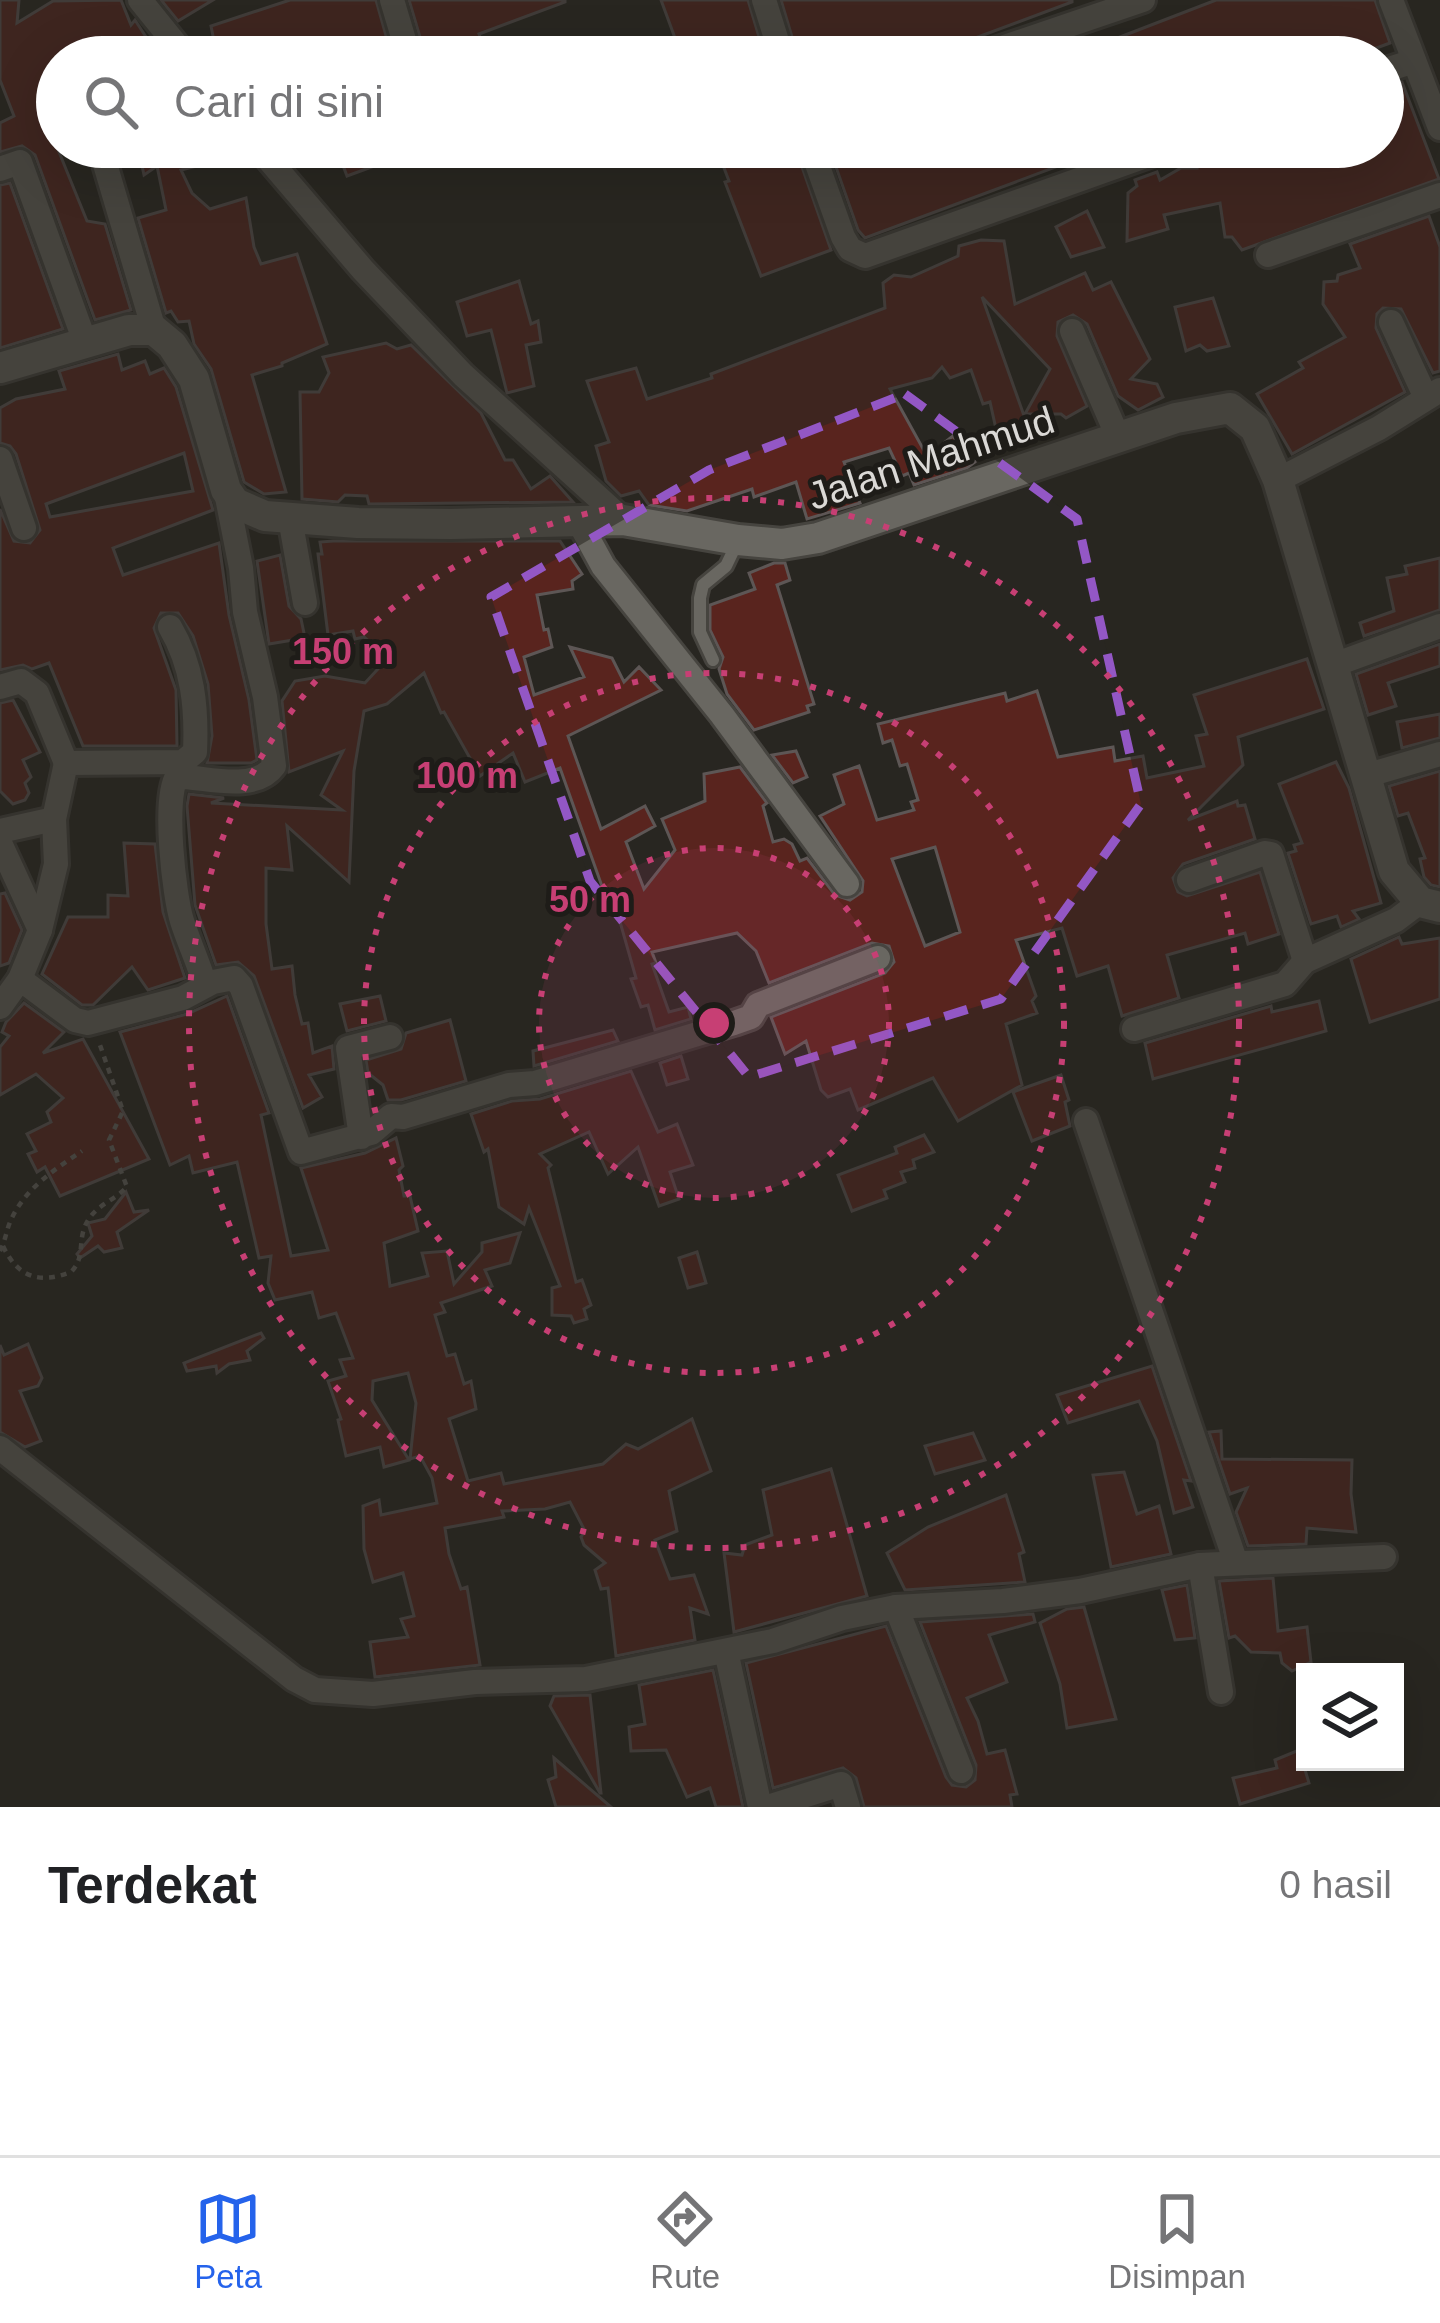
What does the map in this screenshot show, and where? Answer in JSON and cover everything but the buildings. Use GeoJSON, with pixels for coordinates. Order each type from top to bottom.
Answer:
{"type":"FeatureCollection","features":[{"type":"Feature","properties":{"kind":"street"},"geometry":{"type":"LineString","coordinates":[[140,0],[169,36]]}},
{"type":"Feature","properties":{"kind":"street"},"geometry":{"type":"LineString","coordinates":[[392,0],[403,36]]}},
{"type":"Feature","properties":{"kind":"street"},"geometry":{"type":"LineString","coordinates":[[764,0],[775,36]]}},
{"type":"Feature","properties":{"kind":"street"},"geometry":{"type":"LineString","coordinates":[[1037,36],[1143,0]]}},
{"type":"Feature","properties":{"kind":"street"},"geometry":{"type":"LineString","coordinates":[[1390,0],[1440,128]]}},
{"type":"Feature","properties":{"kind":"street"},"geometry":{"type":"LineString","coordinates":[[1404,64],[1414,61]]}},
{"type":"Feature","properties":{"kind":"street"},"geometry":{"type":"LineString","coordinates":[[0,169],[20,162],[85,342]]}},
{"type":"Feature","properties":{"kind":"street"},"geometry":{"type":"LineString","coordinates":[[106,168],[154,330],[172,345],[194,379],[225,487],[242,568],[245,612],[266,697],[274,766],[269,774],[252,781],[176,777],[171,785],[181,919],[205,986]]}},
{"type":"Feature","properties":{"kind":"street"},"geometry":{"type":"LineString","coordinates":[[276,168],[363,270],[463,375],[623,520]]}},
{"type":"Feature","properties":{"kind":"street"},"geometry":{"type":"LineString","coordinates":[[819,168],[843,237],[850,249],[866,256],[1112,168]]}},
{"type":"Feature","properties":{"kind":"street"},"geometry":{"type":"LineString","coordinates":[[1268,255],[1440,195]]}},
{"type":"Feature","properties":{"kind":"street"},"geometry":{"type":"LineString","coordinates":[[1278,480],[1433,394],[1391,322]]}},
{"type":"Feature","properties":{"kind":"street"},"geometry":{"type":"LineString","coordinates":[[0,368],[129,329],[154,330]]}},
{"type":"Feature","properties":{"kind":"street"},"geometry":{"type":"LineString","coordinates":[[1072,331],[1118,437]]}},
{"type":"Feature","properties":{"kind":"street","name":"Jalan Mahmud"},"geometry":{"type":"LineString","coordinates":[[225,487],[250,512],[290,518],[358,523],[623,520],[782,544],[808,541],[1176,418],[1230,408],[1256,428],[1278,480],[1394,872],[1430,905]]}},
{"type":"Feature","properties":{"kind":"street"},"geometry":{"type":"LineString","coordinates":[[0,459],[24,528]]}},
{"type":"Feature","properties":{"kind":"street"},"geometry":{"type":"LineString","coordinates":[[290,518],[305,603]]}},
{"type":"Feature","properties":{"kind":"street"},"geometry":{"type":"LineString","coordinates":[[580,522],[603,566],[722,715],[847,884]]}},
{"type":"Feature","properties":{"kind":"street"},"geometry":{"type":"LineString","coordinates":[[1331,666],[1440,626]]}},
{"type":"Feature","properties":{"kind":"street"},"geometry":{"type":"LineString","coordinates":[[66,764],[183,762],[195,752],[196,698],[170,627]]}},
{"type":"Feature","properties":{"kind":"street"},"geometry":{"type":"LineString","coordinates":[[0,687],[20,681],[34,690],[66,764],[54,819],[56,864],[40,930],[20,979],[0,1007]]}},
{"type":"Feature","properties":{"kind":"street"},"geometry":{"type":"LineString","coordinates":[[1365,776],[1440,754]]}},
{"type":"Feature","properties":{"kind":"street"},"geometry":{"type":"LineString","coordinates":[[0,831],[54,819]]}},
{"type":"Feature","properties":{"kind":"street"},"geometry":{"type":"LineString","coordinates":[[0,843],[40,930]]}},
{"type":"Feature","properties":{"kind":"street"},"geometry":{"type":"LineString","coordinates":[[1189,880],[1271,854],[1305,961]]}},
{"type":"Feature","properties":{"kind":"street"},"geometry":{"type":"LineString","coordinates":[[1134,1029],[1285,984],[1305,961],[1430,905]]}},
{"type":"Feature","properties":{"kind":"street"},"geometry":{"type":"LineString","coordinates":[[20,979],[75,1019],[88,1023],[183,998],[232,977],[240,983],[301,1152],[361,1137],[392,1116],[457,1102],[509,1084],[535,1083],[734,1023],[753,1016],[758,1005],[878,958]]}},
{"type":"Feature","properties":{"kind":"street"},"geometry":{"type":"LineString","coordinates":[[361,1137],[348,1048],[390,1037]]}},
{"type":"Feature","properties":{"kind":"street"},"geometry":{"type":"LineString","coordinates":[[1086,1121],[1236,1563]]}},
{"type":"Feature","properties":{"kind":"street"},"geometry":{"type":"LineString","coordinates":[[0,1448],[294,1679],[315,1690],[373,1694],[475,1682],[586,1679],[726,1651],[896,1607],[1041,1596],[1200,1565],[1384,1557]]}},
{"type":"Feature","properties":{"kind":"street"},"geometry":{"type":"LineString","coordinates":[[1200,1565],[1221,1692]]}},
{"type":"Feature","properties":{"kind":"street"},"geometry":{"type":"LineString","coordinates":[[896,1607],[961,1771]]}},
{"type":"Feature","properties":{"kind":"street"},"geometry":{"type":"LineString","coordinates":[[726,1651],[764,1807],[841,1784],[848,1807]]}},
{"type":"Feature","properties":{"kind":"lane"},"geometry":{"type":"LineString","coordinates":[[713,661],[700,632],[700,598],[703,585],[726,566],[738,540]]}},
{"type":"Feature","properties":{"kind":"path"},"geometry":{"type":"LineString","coordinates":[[82,1151],[46,1175],[10,1221],[2,1249],[21,1272],[36,1279],[71,1272],[81,1258],[86,1222],[102,1202],[127,1187],[109,1141],[122,1120],[121,1099],[88,1023]]}},
{"type":"Feature","properties":{"kind":"highlighted area"},"geometry":{"type":"Polygon","coordinates":[[[905,394],[1077,519],[1141,804],[1001,999],[749,1077],[590,881],[491,597],[709,470],[905,394]]]}}]}
